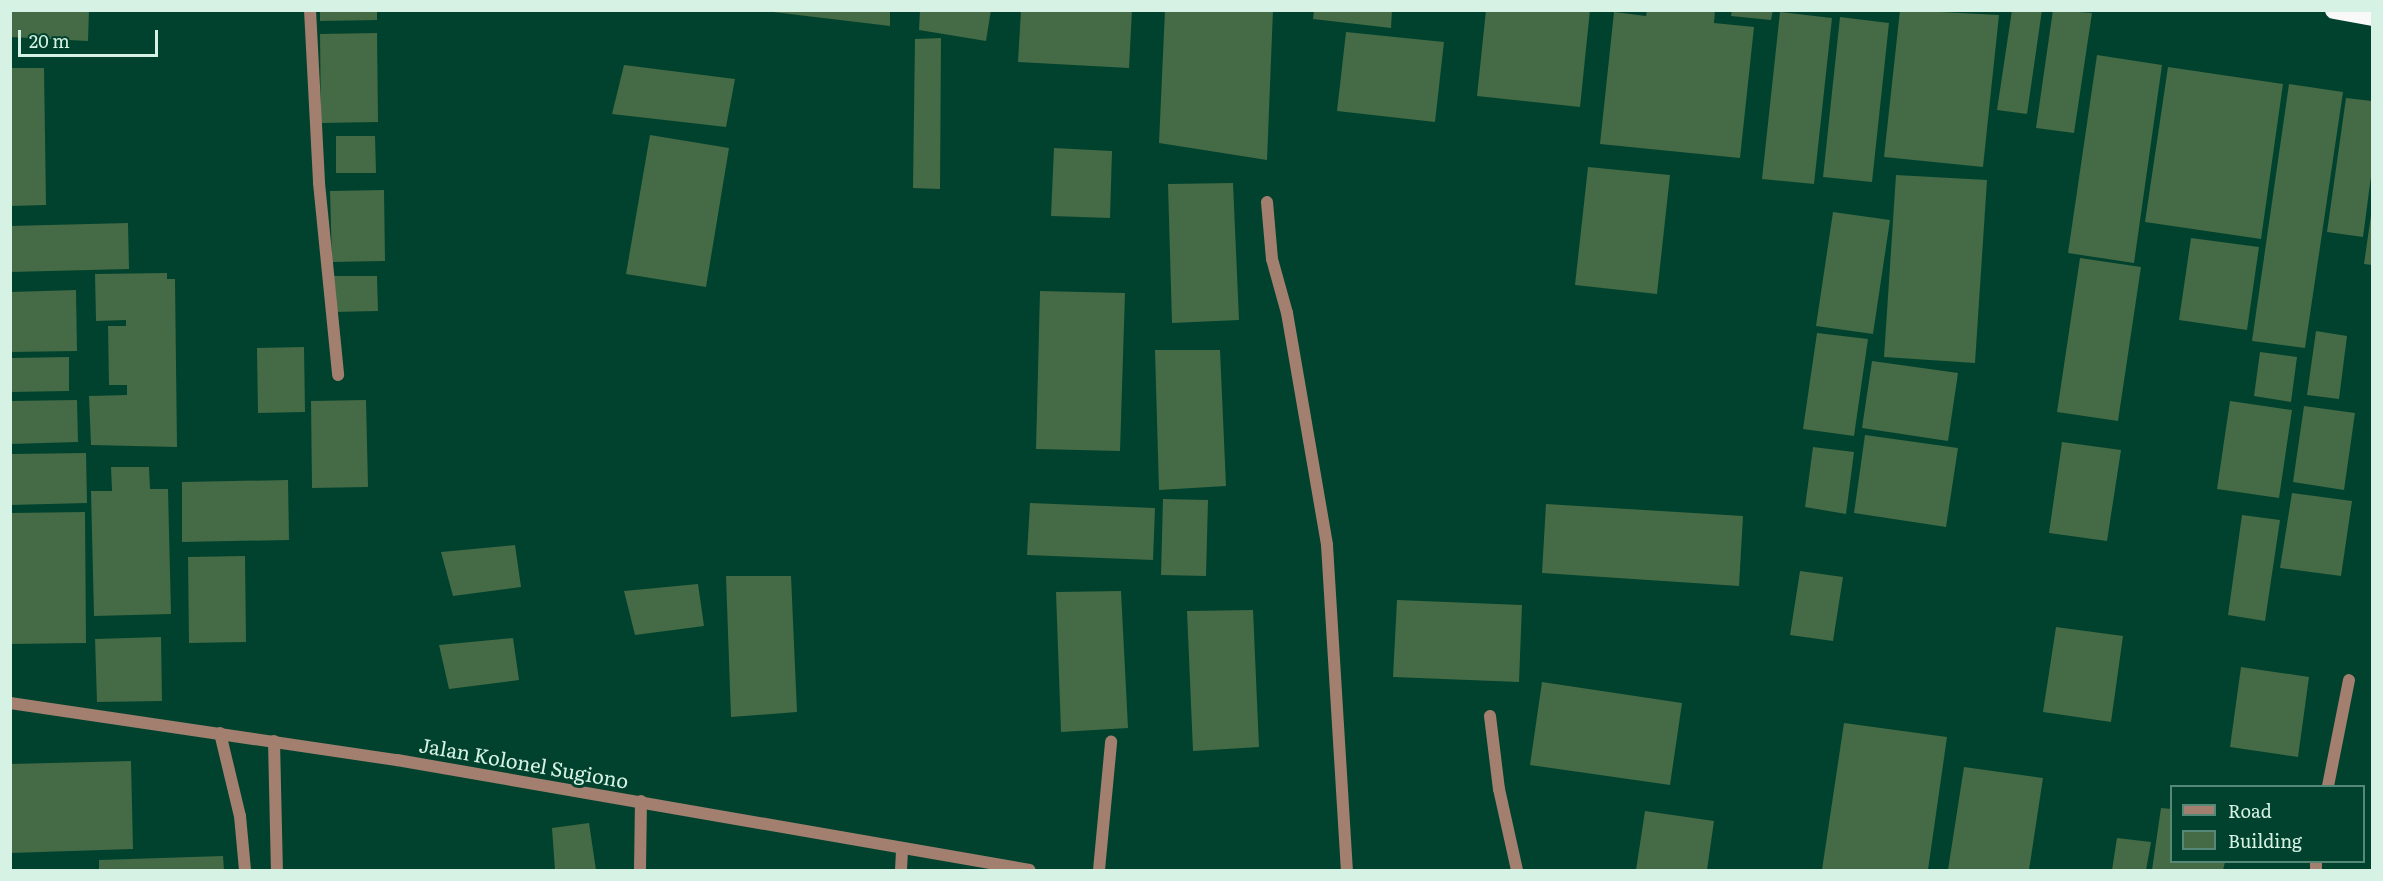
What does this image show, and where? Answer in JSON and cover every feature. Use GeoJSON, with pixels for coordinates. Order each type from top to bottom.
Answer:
{"type":"FeatureCollection","features":[{"type":"Feature","properties":{"kind":"highway"},"geometry":{"type":"LineString","coordinates":[[2334,10],[2373,17]]}},
{"type":"Feature","properties":{"kind":"street"},"geometry":{"type":"LineString","coordinates":[[310,10],[319,183],[338,375]]}},
{"type":"Feature","properties":{"kind":"street"},"geometry":{"type":"LineString","coordinates":[[1267,202],[1272,259],[1287,313],[1328,545],[1347,870]]}},
{"type":"Feature","properties":{"kind":"street"},"geometry":{"type":"LineString","coordinates":[[2328,785],[2349,680]]}},
{"type":"Feature","properties":{"kind":"street","name":"Jalan Kolonel Sugiono"},"geometry":{"type":"LineString","coordinates":[[10,703],[274,741],[641,801],[1030,870]]}},
{"type":"Feature","properties":{"kind":"street"},"geometry":{"type":"LineString","coordinates":[[1490,716],[1499,789],[1516,870]]}},
{"type":"Feature","properties":{"kind":"street"},"geometry":{"type":"LineString","coordinates":[[220,733],[240,816],[245,870]]}},
{"type":"Feature","properties":{"kind":"street"},"geometry":{"type":"LineString","coordinates":[[274,741],[277,870]]}},
{"type":"Feature","properties":{"kind":"street"},"geometry":{"type":"LineString","coordinates":[[1100,870],[1111,742]]}},
{"type":"Feature","properties":{"kind":"street"},"geometry":{"type":"LineString","coordinates":[[640,870],[641,801]]}},
{"type":"Feature","properties":{"kind":"street"},"geometry":{"type":"LineString","coordinates":[[902,849],[902,870]]}},
{"type":"Feature","properties":{"kind":"building"},"geometry":{"type":"Polygon","coordinates":[[[10,10],[89,10],[88,41],[10,37],[10,10]]]}},
{"type":"Feature","properties":{"kind":"building"},"geometry":{"type":"Polygon","coordinates":[[[320,10],[377,10],[377,20],[320,21],[320,10]]]}},
{"type":"Feature","properties":{"kind":"building"},"geometry":{"type":"Polygon","coordinates":[[[773,10],[890,10],[890,26],[773,12],[773,10]]]}},
{"type":"Feature","properties":{"kind":"building"},"geometry":{"type":"Polygon","coordinates":[[[920,10],[991,10],[986,41],[919,30],[920,10]]]}},
{"type":"Feature","properties":{"kind":"building"},"geometry":{"type":"Polygon","coordinates":[[[1021,10],[1132,10],[1129,68],[1018,62],[1021,10]]]}},
{"type":"Feature","properties":{"kind":"building"},"geometry":{"type":"Polygon","coordinates":[[[1165,10],[1273,10],[1267,160],[1159,143],[1165,10]]]}},
{"type":"Feature","properties":{"kind":"building"},"geometry":{"type":"Polygon","coordinates":[[[1314,10],[1392,10],[1391,28],[1313,19],[1314,10]]]}},
{"type":"Feature","properties":{"kind":"building"},"geometry":{"type":"Polygon","coordinates":[[[1486,10],[1590,10],[1580,107],[1477,96],[1486,10]]]}},
{"type":"Feature","properties":{"kind":"building"},"geometry":{"type":"Polygon","coordinates":[[[1647,10],[1715,10],[1714,23],[1754,27],[1740,158],[1600,144],[1614,12],[1646,16],[1647,10]]]}},
{"type":"Feature","properties":{"kind":"building"},"geometry":{"type":"Polygon","coordinates":[[[1732,10],[1773,10],[1771,20],[1731,16],[1732,10]]]}},
{"type":"Feature","properties":{"kind":"building"},"geometry":{"type":"Polygon","coordinates":[[[1900,10],[1999,15],[1983,167],[1884,157],[1900,10]]]}},
{"type":"Feature","properties":{"kind":"building"},"geometry":{"type":"Polygon","coordinates":[[[2012,10],[2042,10],[2027,114],[1997,110],[2012,10]]]}},
{"type":"Feature","properties":{"kind":"building"},"geometry":{"type":"Polygon","coordinates":[[[2053,10],[2092,13],[2074,133],[2036,128],[2053,10]]]}},
{"type":"Feature","properties":{"kind":"building"},"geometry":{"type":"Polygon","coordinates":[[[1780,12],[1832,18],[1814,184],[1762,179],[1780,12]]]}},
{"type":"Feature","properties":{"kind":"building"},"geometry":{"type":"Polygon","coordinates":[[[1840,17],[1889,23],[1872,182],[1823,177],[1840,17]]]}},
{"type":"Feature","properties":{"kind":"building"},"geometry":{"type":"Polygon","coordinates":[[[1346,32],[1444,42],[1435,122],[1337,111],[1346,32]]]}},
{"type":"Feature","properties":{"kind":"building"},"geometry":{"type":"Polygon","coordinates":[[[377,33],[378,122],[321,123],[320,34],[377,33]]]}},
{"type":"Feature","properties":{"kind":"building"},"geometry":{"type":"Polygon","coordinates":[[[941,38],[940,189],[913,188],[915,39],[941,38]]]}},
{"type":"Feature","properties":{"kind":"building"},"geometry":{"type":"Polygon","coordinates":[[[2097,55],[2162,65],[2134,263],[2068,253],[2097,55]]]}},
{"type":"Feature","properties":{"kind":"building"},"geometry":{"type":"Polygon","coordinates":[[[624,65],[735,79],[726,127],[612,114],[624,65]]]}},
{"type":"Feature","properties":{"kind":"building"},"geometry":{"type":"Polygon","coordinates":[[[2168,67],[2283,84],[2261,239],[2145,222],[2168,67]]]}},
{"type":"Feature","properties":{"kind":"building"},"geometry":{"type":"Polygon","coordinates":[[[10,68],[44,68],[46,205],[10,206],[10,68]]]}},
{"type":"Feature","properties":{"kind":"building"},"geometry":{"type":"Polygon","coordinates":[[[2289,84],[2343,92],[2305,348],[2252,341],[2289,84]]]}},
{"type":"Feature","properties":{"kind":"building"},"geometry":{"type":"Polygon","coordinates":[[[2346,98],[2372,101],[2372,169],[2363,237],[2327,232],[2346,98]]]}},
{"type":"Feature","properties":{"kind":"building"},"geometry":{"type":"Polygon","coordinates":[[[650,135],[729,148],[706,287],[626,274],[650,135]]]}},
{"type":"Feature","properties":{"kind":"building"},"geometry":{"type":"Polygon","coordinates":[[[336,136],[375,136],[376,173],[336,173],[336,136]]]}},
{"type":"Feature","properties":{"kind":"building"},"geometry":{"type":"Polygon","coordinates":[[[1054,148],[1112,151],[1110,218],[1051,216],[1054,148]]]}},
{"type":"Feature","properties":{"kind":"building"},"geometry":{"type":"Polygon","coordinates":[[[1588,167],[1670,175],[1657,294],[1575,285],[1588,167]]]}},
{"type":"Feature","properties":{"kind":"building"},"geometry":{"type":"Polygon","coordinates":[[[1896,175],[1987,180],[1975,363],[1884,357],[1896,175]]]}},
{"type":"Feature","properties":{"kind":"building"},"geometry":{"type":"Polygon","coordinates":[[[1233,183],[1239,320],[1172,323],[1168,184],[1233,183]]]}},
{"type":"Feature","properties":{"kind":"building"},"geometry":{"type":"Polygon","coordinates":[[[384,190],[385,261],[332,262],[330,191],[384,190]]]}},
{"type":"Feature","properties":{"kind":"building"},"geometry":{"type":"Polygon","coordinates":[[[1833,212],[1890,220],[1873,334],[1816,326],[1833,212]]]}},
{"type":"Feature","properties":{"kind":"building"},"geometry":{"type":"Polygon","coordinates":[[[2372,215],[2372,265],[2364,264],[2372,215]]]}},
{"type":"Feature","properties":{"kind":"building"},"geometry":{"type":"Polygon","coordinates":[[[128,223],[129,269],[10,272],[10,226],[128,223]]]}},
{"type":"Feature","properties":{"kind":"building"},"geometry":{"type":"Polygon","coordinates":[[[2191,238],[2259,247],[2247,330],[2179,320],[2191,238]]]}},
{"type":"Feature","properties":{"kind":"building"},"geometry":{"type":"Polygon","coordinates":[[[2080,258],[2141,267],[2118,421],[2057,412],[2080,258]]]}},
{"type":"Feature","properties":{"kind":"building"},"geometry":{"type":"Polygon","coordinates":[[[167,273],[167,279],[175,279],[177,447],[91,445],[89,396],[127,395],[127,385],[109,385],[108,326],[126,326],[126,320],[96,321],[95,274],[167,273]]]}},
{"type":"Feature","properties":{"kind":"building"},"geometry":{"type":"Polygon","coordinates":[[[332,276],[377,276],[378,311],[333,312],[332,276]]]}},
{"type":"Feature","properties":{"kind":"building"},"geometry":{"type":"Polygon","coordinates":[[[76,290],[77,351],[10,352],[10,292],[76,290]]]}},
{"type":"Feature","properties":{"kind":"building"},"geometry":{"type":"Polygon","coordinates":[[[1040,291],[1125,293],[1120,451],[1036,449],[1040,291]]]}},
{"type":"Feature","properties":{"kind":"building"},"geometry":{"type":"Polygon","coordinates":[[[2316,331],[2347,336],[2339,399],[2307,395],[2316,331]]]}},
{"type":"Feature","properties":{"kind":"building"},"geometry":{"type":"Polygon","coordinates":[[[1817,333],[1868,339],[1854,436],[1803,429],[1817,333]]]}},
{"type":"Feature","properties":{"kind":"building"},"geometry":{"type":"Polygon","coordinates":[[[304,347],[305,412],[258,413],[257,348],[304,347]]]}},
{"type":"Feature","properties":{"kind":"building"},"geometry":{"type":"Polygon","coordinates":[[[1155,350],[1220,350],[1226,486],[1159,490],[1155,350]]]}},
{"type":"Feature","properties":{"kind":"building"},"geometry":{"type":"Polygon","coordinates":[[[2260,352],[2297,357],[2291,402],[2254,396],[2260,352]]]}},
{"type":"Feature","properties":{"kind":"building"},"geometry":{"type":"Polygon","coordinates":[[[69,357],[69,391],[10,392],[10,358],[69,357]]]}},
{"type":"Feature","properties":{"kind":"building"},"geometry":{"type":"Polygon","coordinates":[[[1872,361],[1958,373],[1948,441],[1862,428],[1872,361]]]}},
{"type":"Feature","properties":{"kind":"building"},"geometry":{"type":"Polygon","coordinates":[[[77,400],[78,442],[10,444],[10,401],[77,400]]]}},
{"type":"Feature","properties":{"kind":"building"},"geometry":{"type":"Polygon","coordinates":[[[366,400],[368,487],[312,488],[311,401],[366,400]]]}},
{"type":"Feature","properties":{"kind":"building"},"geometry":{"type":"Polygon","coordinates":[[[2230,401],[2292,410],[2279,498],[2217,489],[2230,401]]]}},
{"type":"Feature","properties":{"kind":"building"},"geometry":{"type":"Polygon","coordinates":[[[2304,406],[2355,413],[2344,490],[2293,482],[2304,406]]]}},
{"type":"Feature","properties":{"kind":"building"},"geometry":{"type":"Polygon","coordinates":[[[1865,435],[1958,448],[1946,527],[1854,513],[1865,435]]]}},
{"type":"Feature","properties":{"kind":"building"},"geometry":{"type":"Polygon","coordinates":[[[2062,442],[2121,450],[2107,541],[2049,533],[2062,442]]]}},
{"type":"Feature","properties":{"kind":"building"},"geometry":{"type":"Polygon","coordinates":[[[1813,447],[1854,452],[1846,514],[1805,507],[1813,447]]]}},
{"type":"Feature","properties":{"kind":"building"},"geometry":{"type":"Polygon","coordinates":[[[86,453],[87,503],[10,505],[10,454],[86,453]]]}},
{"type":"Feature","properties":{"kind":"building"},"geometry":{"type":"Polygon","coordinates":[[[111,467],[149,467],[150,489],[168,489],[171,614],[94,616],[91,491],[112,491],[111,467]]]}},
{"type":"Feature","properties":{"kind":"building"},"geometry":{"type":"Polygon","coordinates":[[[288,480],[289,540],[182,542],[182,482],[288,480]]]}},
{"type":"Feature","properties":{"kind":"building"},"geometry":{"type":"Polygon","coordinates":[[[2292,493],[2352,501],[2341,576],[2280,568],[2292,493]]]}},
{"type":"Feature","properties":{"kind":"building"},"geometry":{"type":"Polygon","coordinates":[[[1163,499],[1208,500],[1206,576],[1161,575],[1163,499]]]}},
{"type":"Feature","properties":{"kind":"building"},"geometry":{"type":"Polygon","coordinates":[[[1030,503],[1155,508],[1153,560],[1027,555],[1030,503]]]}},
{"type":"Feature","properties":{"kind":"building"},"geometry":{"type":"Polygon","coordinates":[[[1546,504],[1743,516],[1739,586],[1542,573],[1546,504]]]}},
{"type":"Feature","properties":{"kind":"building"},"geometry":{"type":"Polygon","coordinates":[[[85,512],[86,643],[10,644],[10,513],[85,512]]]}},
{"type":"Feature","properties":{"kind":"building"},"geometry":{"type":"Polygon","coordinates":[[[2242,515],[2280,520],[2265,621],[2228,615],[2242,515]]]}},
{"type":"Feature","properties":{"kind":"building"},"geometry":{"type":"Polygon","coordinates":[[[515,545],[521,587],[453,596],[441,552],[515,545]]]}},
{"type":"Feature","properties":{"kind":"building"},"geometry":{"type":"Polygon","coordinates":[[[245,556],[246,642],[189,643],[188,557],[245,556]]]}},
{"type":"Feature","properties":{"kind":"building"},"geometry":{"type":"Polygon","coordinates":[[[1800,571],[1843,577],[1833,641],[1790,635],[1800,571]]]}},
{"type":"Feature","properties":{"kind":"building"},"geometry":{"type":"Polygon","coordinates":[[[726,576],[791,576],[797,712],[731,717],[726,576]]]}},
{"type":"Feature","properties":{"kind":"building"},"geometry":{"type":"Polygon","coordinates":[[[698,584],[704,626],[635,635],[624,591],[698,584]]]}},
{"type":"Feature","properties":{"kind":"building"},"geometry":{"type":"Polygon","coordinates":[[[1121,591],[1128,728],[1061,732],[1056,592],[1121,591]]]}},
{"type":"Feature","properties":{"kind":"building"},"geometry":{"type":"Polygon","coordinates":[[[1397,600],[1522,605],[1519,682],[1393,677],[1397,600]]]}},
{"type":"Feature","properties":{"kind":"building"},"geometry":{"type":"Polygon","coordinates":[[[1253,610],[1259,747],[1193,751],[1187,611],[1253,610]]]}},
{"type":"Feature","properties":{"kind":"building"},"geometry":{"type":"Polygon","coordinates":[[[2056,627],[2123,636],[2111,722],[2043,712],[2056,627]]]}},
{"type":"Feature","properties":{"kind":"building"},"geometry":{"type":"Polygon","coordinates":[[[161,637],[162,701],[97,702],[95,639],[161,637]]]}},
{"type":"Feature","properties":{"kind":"building"},"geometry":{"type":"Polygon","coordinates":[[[513,638],[519,680],[449,689],[439,645],[513,638]]]}},
{"type":"Feature","properties":{"kind":"building"},"geometry":{"type":"Polygon","coordinates":[[[2241,667],[2309,677],[2298,757],[2230,747],[2241,667]]]}},
{"type":"Feature","properties":{"kind":"building"},"geometry":{"type":"Polygon","coordinates":[[[1542,682],[1682,703],[1670,785],[1530,765],[1542,682]]]}},
{"type":"Feature","properties":{"kind":"building"},"geometry":{"type":"Polygon","coordinates":[[[1844,723],[1947,737],[1928,870],[1822,870],[1844,723]]]}},
{"type":"Feature","properties":{"kind":"building"},"geometry":{"type":"Polygon","coordinates":[[[131,761],[133,849],[11,853],[10,764],[131,761]]]}},
{"type":"Feature","properties":{"kind":"building"},"geometry":{"type":"Polygon","coordinates":[[[1964,767],[2043,778],[2029,870],[1948,870],[1964,767]]]}},
{"type":"Feature","properties":{"kind":"building"},"geometry":{"type":"Polygon","coordinates":[[[2161,808],[2170,809],[2170,863],[2225,863],[2223,870],[2152,870],[2161,808]]]}},
{"type":"Feature","properties":{"kind":"building"},"geometry":{"type":"Polygon","coordinates":[[[1645,811],[1714,821],[1707,870],[1636,870],[1645,811]]]}},
{"type":"Feature","properties":{"kind":"building"},"geometry":{"type":"Polygon","coordinates":[[[589,823],[596,870],[555,870],[552,828],[589,823]]]}},
{"type":"Feature","properties":{"kind":"building"},"geometry":{"type":"Polygon","coordinates":[[[2117,838],[2151,842],[2146,870],[2112,870],[2117,838]]]}},
{"type":"Feature","properties":{"kind":"building"},"geometry":{"type":"Polygon","coordinates":[[[223,856],[224,870],[99,870],[99,860],[223,856]]]}}]}
